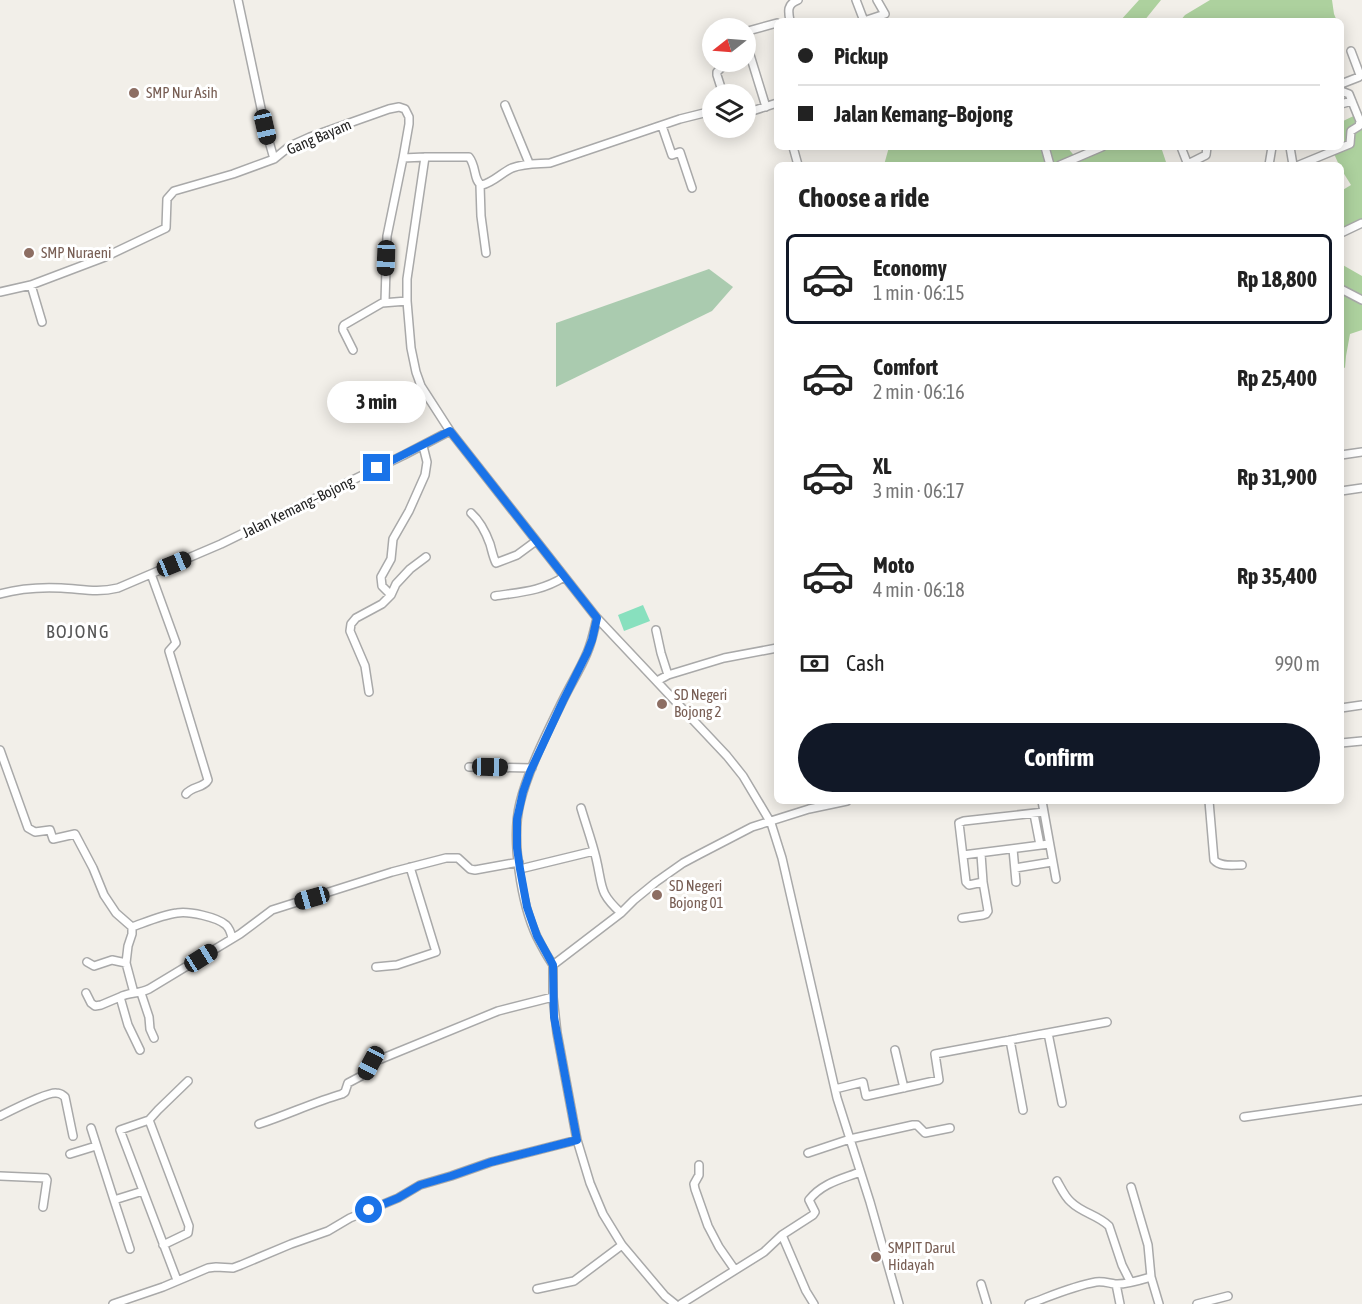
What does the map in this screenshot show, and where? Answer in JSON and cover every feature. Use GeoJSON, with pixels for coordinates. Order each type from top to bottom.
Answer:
{"type":"FeatureCollection","features":[{"type":"Feature","properties":{"kind":"street","name":"Gang Bayam"},"geometry":{"type":"LineString","coordinates":[[238,0],[274,159],[290,146],[310,137],[399,107],[405,109],[409,117],[403,158]]}},
{"type":"Feature","properties":{"kind":"street"},"geometry":{"type":"LineString","coordinates":[[790,18],[788,7],[798,0]]}},
{"type":"Feature","properties":{"kind":"street"},"geometry":{"type":"LineString","coordinates":[[856,0],[863,18]]}},
{"type":"Feature","properties":{"kind":"street"},"geometry":{"type":"LineString","coordinates":[[873,18],[885,14],[877,0]]}},
{"type":"Feature","properties":{"kind":"street"},"geometry":{"type":"LineString","coordinates":[[756,28],[774,24]]}},
{"type":"Feature","properties":{"kind":"street"},"geometry":{"type":"LineString","coordinates":[[1344,83],[1360,75],[1351,51]]}},
{"type":"Feature","properties":{"kind":"street"},"geometry":{"type":"LineString","coordinates":[[754,72],[766,107]]}},
{"type":"Feature","properties":{"kind":"street"},"geometry":{"type":"LineString","coordinates":[[1344,92],[1348,93],[1360,121],[1360,124],[1351,131],[1350,144],[1344,146]]}},
{"type":"Feature","properties":{"kind":"street"},"geometry":{"type":"LineString","coordinates":[[1344,103],[1352,101]]}},
{"type":"Feature","properties":{"kind":"street"},"geometry":{"type":"LineString","coordinates":[[756,110],[774,104]]}},
{"type":"Feature","properties":{"kind":"street"},"geometry":{"type":"LineString","coordinates":[[505,105],[529,163]]}},
{"type":"Feature","properties":{"kind":"street"},"geometry":{"type":"LineString","coordinates":[[480,185],[486,185],[510,169],[529,163],[550,163],[702,114]]}},
{"type":"Feature","properties":{"kind":"street"},"geometry":{"type":"LineString","coordinates":[[662,126],[672,155],[680,152],[692,188]]}},
{"type":"Feature","properties":{"kind":"street"},"geometry":{"type":"LineString","coordinates":[[1067,162],[1095,150]]}},
{"type":"Feature","properties":{"kind":"street"},"geometry":{"type":"LineString","coordinates":[[1192,162],[1206,154],[1207,150]]}},
{"type":"Feature","properties":{"kind":"street"},"geometry":{"type":"LineString","coordinates":[[1305,162],[1328,150]]}},
{"type":"Feature","properties":{"kind":"street"},"geometry":{"type":"LineString","coordinates":[[425,156],[407,279],[411,348],[421,386],[450,431],[564,577],[597,618],[711,738],[743,776],[771,823],[786,873],[835,1089],[899,1304]]}},
{"type":"Feature","properties":{"kind":"street"},"geometry":{"type":"LineString","coordinates":[[385,302],[387,236],[403,158],[469,157],[474,165],[476,180],[480,185],[486,253]]}},
{"type":"Feature","properties":{"kind":"street"},"geometry":{"type":"LineString","coordinates":[[0,292],[31,285],[105,257],[166,228],[167,199],[174,191],[274,159]]}},
{"type":"Feature","properties":{"kind":"street"},"geometry":{"type":"LineString","coordinates":[[1344,232],[1362,223]]}},
{"type":"Feature","properties":{"kind":"street"},"geometry":{"type":"LineString","coordinates":[[31,285],[42,322]]}},
{"type":"Feature","properties":{"kind":"street"},"geometry":{"type":"LineString","coordinates":[[1344,291],[1362,300]]}},
{"type":"Feature","properties":{"kind":"street"},"geometry":{"type":"LineString","coordinates":[[352,350],[342,327],[385,302],[407,302]]}},
{"type":"Feature","properties":{"kind":"street","name":"Jalan Kemang–Bojong"},"geometry":{"type":"LineString","coordinates":[[0,594],[43,587],[105,591],[133,582],[221,544],[450,431]]}},
{"type":"Feature","properties":{"kind":"street"},"geometry":{"type":"LineString","coordinates":[[391,595],[382,586],[381,577],[391,559],[393,538],[410,511],[426,475],[427,462],[423,446]]}},
{"type":"Feature","properties":{"kind":"street"},"geometry":{"type":"LineString","coordinates":[[1344,455],[1362,452]]}},
{"type":"Feature","properties":{"kind":"street"},"geometry":{"type":"LineString","coordinates":[[1344,490],[1362,488]]}},
{"type":"Feature","properties":{"kind":"street"},"geometry":{"type":"LineString","coordinates":[[471,513],[486,536],[496,563],[517,555],[536,541]]}},
{"type":"Feature","properties":{"kind":"street"},"geometry":{"type":"LineString","coordinates":[[369,692],[365,666],[350,632],[351,624],[356,618],[382,604],[410,569],[426,557]]}},
{"type":"Feature","properties":{"kind":"street"},"geometry":{"type":"LineString","coordinates":[[151,574],[177,643],[169,651],[208,780],[186,794]]}},
{"type":"Feature","properties":{"kind":"street"},"geometry":{"type":"LineString","coordinates":[[495,596],[539,589],[554,584],[564,577]]}},
{"type":"Feature","properties":{"kind":"street"},"geometry":{"type":"LineString","coordinates":[[597,618],[587,653],[532,768],[523,792],[517,819],[519,866],[531,922],[553,965],[553,997],[557,1033],[577,1140],[596,1199],[622,1245],[665,1296],[675,1304]]}},
{"type":"Feature","properties":{"kind":"street"},"geometry":{"type":"LineString","coordinates":[[656,630],[668,675]]}},
{"type":"Feature","properties":{"kind":"street"},"geometry":{"type":"LineString","coordinates":[[657,681],[668,675],[724,658],[774,649]]}},
{"type":"Feature","properties":{"kind":"street"},"geometry":{"type":"LineString","coordinates":[[1344,708],[1362,705]]}},
{"type":"Feature","properties":{"kind":"street"},"geometry":{"type":"LineString","coordinates":[[1344,743],[1362,741]]}},
{"type":"Feature","properties":{"kind":"street"},"geometry":{"type":"LineString","coordinates":[[0,750],[28,828],[35,832],[50,830],[53,839],[75,834],[104,895],[132,927],[126,963],[149,1017],[150,1029],[154,1038]]}},
{"type":"Feature","properties":{"kind":"street"},"geometry":{"type":"LineString","coordinates":[[469,767],[532,768]]}},
{"type":"Feature","properties":{"kind":"street"},"geometry":{"type":"LineString","coordinates":[[553,965],[621,914],[641,895],[683,863],[752,827],[829,804]]}},
{"type":"Feature","properties":{"kind":"street"},"geometry":{"type":"LineString","coordinates":[[1043,804],[1056,879]]}},
{"type":"Feature","properties":{"kind":"street"},"geometry":{"type":"LineString","coordinates":[[1209,804],[1215,860],[1221,864],[1242,865]]}},
{"type":"Feature","properties":{"kind":"street"},"geometry":{"type":"LineString","coordinates":[[580,808],[594,851],[604,894],[621,914]]}},
{"type":"Feature","properties":{"kind":"street"},"geometry":{"type":"LineString","coordinates":[[983,882],[967,884],[960,822],[1044,812]]}},
{"type":"Feature","properties":{"kind":"street"},"geometry":{"type":"LineString","coordinates":[[1034,814],[1040,845]]}},
{"type":"Feature","properties":{"kind":"street"},"geometry":{"type":"LineString","coordinates":[[963,855],[1049,844]]}},
{"type":"Feature","properties":{"kind":"street"},"geometry":{"type":"LineString","coordinates":[[1013,849],[1016,882]]}},
{"type":"Feature","properties":{"kind":"street"},"geometry":{"type":"LineString","coordinates":[[86,993],[95,1006],[129,993],[137,993],[180,971],[276,909],[410,867],[454,857],[475,870],[519,866],[594,851]]}},
{"type":"Feature","properties":{"kind":"street"},"geometry":{"type":"LineString","coordinates":[[962,918],[986,914],[988,911],[981,854]]}},
{"type":"Feature","properties":{"kind":"street"},"geometry":{"type":"LineString","coordinates":[[1015,867],[1052,862]]}},
{"type":"Feature","properties":{"kind":"street"},"geometry":{"type":"LineString","coordinates":[[376,968],[397,965],[436,952],[410,867]]}},
{"type":"Feature","properties":{"kind":"street"},"geometry":{"type":"LineString","coordinates":[[132,927],[182,912],[207,917],[225,924],[232,938]]}},
{"type":"Feature","properties":{"kind":"street"},"geometry":{"type":"LineString","coordinates":[[87,962],[94,966],[109,960],[126,963]]}},
{"type":"Feature","properties":{"kind":"street"},"geometry":{"type":"LineString","coordinates":[[120,997],[128,1025],[141,1050]]}},
{"type":"Feature","properties":{"kind":"street"},"geometry":{"type":"LineString","coordinates":[[259,1124],[342,1094],[348,1083],[365,1074],[371,1063],[498,1011],[553,997]]}},
{"type":"Feature","properties":{"kind":"street"},"geometry":{"type":"LineString","coordinates":[[835,1089],[863,1082],[866,1096],[939,1080],[935,1054],[1107,1022]]}},
{"type":"Feature","properties":{"kind":"street"},"geometry":{"type":"LineString","coordinates":[[1048,1033],[1062,1103]]}},
{"type":"Feature","properties":{"kind":"street"},"geometry":{"type":"LineString","coordinates":[[1010,1040],[1023,1110]]}},
{"type":"Feature","properties":{"kind":"street"},"geometry":{"type":"LineString","coordinates":[[895,1050],[904,1088]]}},
{"type":"Feature","properties":{"kind":"street"},"geometry":{"type":"LineString","coordinates":[[177,1280],[120,1130],[149,1120],[188,1081]]}},
{"type":"Feature","properties":{"kind":"street"},"geometry":{"type":"LineString","coordinates":[[0,1116],[42,1097],[57,1093],[65,1097],[73,1136]]}},
{"type":"Feature","properties":{"kind":"street"},"geometry":{"type":"LineString","coordinates":[[1244,1117],[1362,1100]]}},
{"type":"Feature","properties":{"kind":"street"},"geometry":{"type":"LineString","coordinates":[[149,1120],[189,1226],[188,1233],[164,1245]]}},
{"type":"Feature","properties":{"kind":"street"},"geometry":{"type":"LineString","coordinates":[[808,1152],[850,1138],[916,1124],[925,1133],[950,1128]]}},
{"type":"Feature","properties":{"kind":"street"},"geometry":{"type":"LineString","coordinates":[[90,1128],[130,1249]]}},
{"type":"Feature","properties":{"kind":"street"},"geometry":{"type":"LineString","coordinates":[[113,1304],[163,1287],[208,1268],[233,1268],[241,1265],[328,1231],[420,1185],[498,1160],[577,1140]]}},
{"type":"Feature","properties":{"kind":"street"},"geometry":{"type":"LineString","coordinates":[[70,1154],[96,1146]]}},
{"type":"Feature","properties":{"kind":"street"},"geometry":{"type":"LineString","coordinates":[[699,1165],[699,1175],[694,1189],[708,1226],[735,1270]]}},
{"type":"Feature","properties":{"kind":"street"},"geometry":{"type":"LineString","coordinates":[[681,1304],[764,1252],[782,1235],[813,1215],[815,1212],[809,1200],[819,1190],[830,1183],[861,1172]]}},
{"type":"Feature","properties":{"kind":"street"},"geometry":{"type":"LineString","coordinates":[[0,1176],[46,1178],[43,1207]]}},
{"type":"Feature","properties":{"kind":"street"},"geometry":{"type":"LineString","coordinates":[[1057,1181],[1070,1202],[1109,1226],[1130,1281]]}},
{"type":"Feature","properties":{"kind":"street"},"geometry":{"type":"LineString","coordinates":[[1131,1187],[1148,1245],[1151,1277],[1159,1304]]}},
{"type":"Feature","properties":{"kind":"street"},"geometry":{"type":"LineString","coordinates":[[114,1200],[143,1191]]}},
{"type":"Feature","properties":{"kind":"street"},"geometry":{"type":"LineString","coordinates":[[782,1235],[814,1304]]}},
{"type":"Feature","properties":{"kind":"street"},"geometry":{"type":"LineString","coordinates":[[537,1290],[574,1281],[622,1245]]}},
{"type":"Feature","properties":{"kind":"street"},"geometry":{"type":"LineString","coordinates":[[1029,1304],[1095,1282],[1116,1284],[1151,1277]]}},
{"type":"Feature","properties":{"kind":"street"},"geometry":{"type":"LineString","coordinates":[[981,1284],[987,1304]]}},
{"type":"Feature","properties":{"kind":"street"},"geometry":{"type":"LineString","coordinates":[[1116,1284],[1120,1304]]}},
{"type":"Feature","properties":{"kind":"street"},"geometry":{"type":"LineString","coordinates":[[1058,1294],[1062,1304]]}},
{"type":"Feature","properties":{"kind":"street"},"geometry":{"type":"LineString","coordinates":[[1197,1304],[1228,1296]]}},
{"type":"Feature","properties":{"kind":"green space"},"geometry":{"type":"Polygon","coordinates":[[[1139,0],[1161,0],[1146,18],[1123,18],[1139,0]]]}},
{"type":"Feature","properties":{"kind":"green space"},"geometry":{"type":"Polygon","coordinates":[[[1210,0],[1332,0],[1336,18],[1182,18],[1210,0]]]}},
{"type":"Feature","properties":{"kind":"green space"},"geometry":{"type":"Polygon","coordinates":[[[1362,112],[1362,222],[1344,227],[1344,189],[1351,185],[1344,174],[1344,162],[1338,162],[1332,150],[1344,150],[1344,121],[1362,112]]]}},
{"type":"Feature","properties":{"kind":"green space"},"geometry":{"type":"Polygon","coordinates":[[[888,150],[1070,150],[1077,159],[1102,150],[1162,150],[1166,162],[885,162],[888,150]]]}},
{"type":"Feature","properties":{"kind":"green space"},"geometry":{"type":"Polygon","coordinates":[[[1344,266],[1362,276],[1362,330],[1350,334],[1345,368],[1344,266]]]}},
{"type":"Feature","properties":{"kind":"green space"},"geometry":{"type":"Polygon","coordinates":[[[709,269],[733,287],[712,311],[556,387],[556,323],[709,269]]]}},
{"type":"Feature","properties":{"kind":"green space"},"geometry":{"type":"Polygon","coordinates":[[[643,605],[650,621],[624,631],[618,615],[643,605]]]}},
{"type":"Feature","properties":{"kind":"place","name":"SMP Nur Asih"},"geometry":{"type":"Point","coordinates":[134,93]}},
{"type":"Feature","properties":{"kind":"place","name":"SMP Nuraeni"},"geometry":{"type":"Point","coordinates":[29,253]}},
{"type":"Feature","properties":{"kind":"place","name":"SD Negeri Bojong 2"},"geometry":{"type":"Point","coordinates":[662,704]}},
{"type":"Feature","properties":{"kind":"place","name":"SD Negeri Bojong 01"},"geometry":{"type":"Point","coordinates":[657,895]}},
{"type":"Feature","properties":{"kind":"place","name":"SMPIT Darul Hidayah"},"geometry":{"type":"Point","coordinates":[876,1257]}},
{"type":"Feature","properties":{"kind":"district","name":"BOJONG"},"geometry":{"type":"Point","coordinates":[78,632]}},
{"type":"Feature","properties":{"kind":"route"},"geometry":{"type":"LineString","coordinates":[[369,1210],[398,1198],[420,1185],[491,1162],[577,1140],[554,1017],[553,965],[537,936],[527,907],[517,848],[517,819],[519,805],[530,772],[587,653],[597,618],[450,431],[377,468]]}}]}
